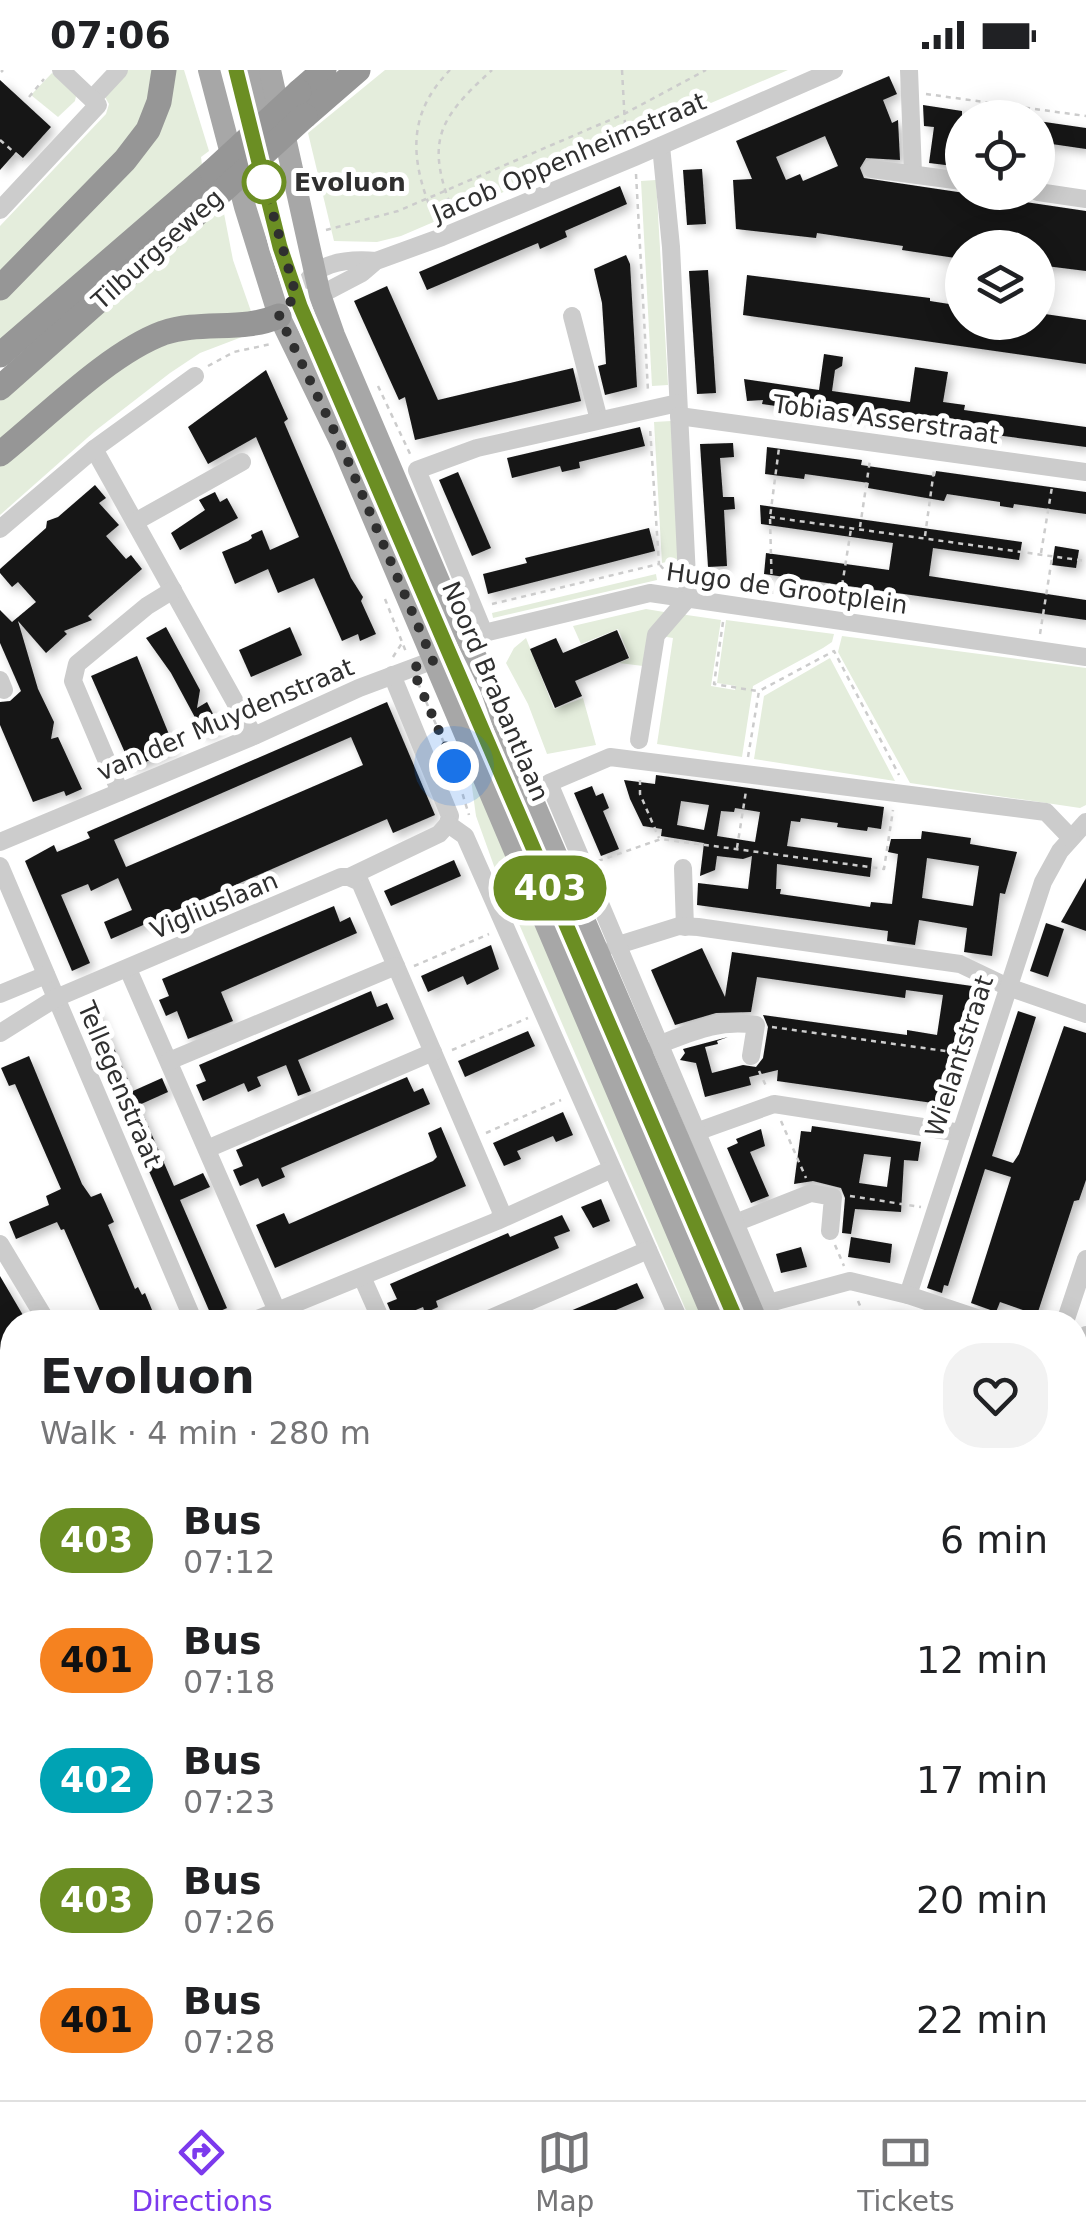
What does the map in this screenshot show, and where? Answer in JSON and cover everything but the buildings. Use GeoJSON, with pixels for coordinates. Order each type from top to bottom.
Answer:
{"type":"FeatureCollection","features":[{"type":"Feature","properties":{"kind":"highway"},"geometry":{"type":"LineString","coordinates":[[0,288],[148,130],[164,70]]}},
{"type":"Feature","properties":{"kind":"highway","name":"Tilburgseweg"},"geometry":{"type":"LineString","coordinates":[[302,104],[324,70]]}},
{"type":"Feature","properties":{"kind":"highway","name":"Tilburgseweg"},"geometry":{"type":"LineString","coordinates":[[0,388],[302,104],[358,70]]}},
{"type":"Feature","properties":{"kind":"highway","name":"Tilburgseweg"},"geometry":{"type":"LineString","coordinates":[[0,356],[214,184]]}},
{"type":"Feature","properties":{"kind":"highway"},"geometry":{"type":"LineString","coordinates":[[0,454],[121,356],[164,333],[264,322],[298,303]]}},
{"type":"Feature","properties":{"kind":"main road","name":"Noord Brabantlaan"},"geometry":{"type":"LineString","coordinates":[[209,70],[245,207],[388,466],[450,652],[710,1310]]}},
{"type":"Feature","properties":{"kind":"main road"},"geometry":{"type":"LineString","coordinates":[[254,70],[280,168],[302,201]]}},
{"type":"Feature","properties":{"kind":"main road","name":"Noord Brabantlaan"},"geometry":{"type":"LineString","coordinates":[[270,70],[315,271],[298,303],[342,447],[450,652],[497,702],[519,768],[762,1310]]}},
{"type":"Feature","properties":{"kind":"street"},"geometry":{"type":"LineString","coordinates":[[61,70],[95,102]]}},
{"type":"Feature","properties":{"kind":"street"},"geometry":{"type":"LineString","coordinates":[[0,210],[119,70]]}},
{"type":"Feature","properties":{"kind":"street","name":"Noord Brabantlaan"},"geometry":{"type":"LineString","coordinates":[[236,70],[298,303]]}},
{"type":"Feature","properties":{"kind":"street","name":"Jacob Oppenheimstraat"},"geometry":{"type":"LineString","coordinates":[[298,303],[362,273],[376,261],[442,238],[834,70]]}},
{"type":"Feature","properties":{"kind":"street"},"geometry":{"type":"LineString","coordinates":[[909,70],[913,174]]}},
{"type":"Feature","properties":{"kind":"street"},"geometry":{"type":"LineString","coordinates":[[640,740],[656,635],[688,598],[671,247],[661,146]]}},
{"type":"Feature","properties":{"kind":"street"},"geometry":{"type":"LineString","coordinates":[[872,169],[945,178]]}},
{"type":"Feature","properties":{"kind":"street"},"geometry":{"type":"LineString","coordinates":[[1055,194],[1086,199]]}},
{"type":"Feature","properties":{"kind":"street","name":"Jacob Oppenheimstraat"},"geometry":{"type":"LineString","coordinates":[[315,271],[330,264],[376,261]]}},
{"type":"Feature","properties":{"kind":"street"},"geometry":{"type":"LineString","coordinates":[[572,316],[599,420]]}},
{"type":"Feature","properties":{"kind":"street"},"geometry":{"type":"LineString","coordinates":[[0,529],[94,448],[195,376]]}},
{"type":"Feature","properties":{"kind":"street"},"geometry":{"type":"LineString","coordinates":[[417,470],[477,448],[599,420],[679,409]]}},
{"type":"Feature","properties":{"kind":"street","name":"Tobias Asserstraat"},"geometry":{"type":"LineString","coordinates":[[679,409],[782,430],[1086,472]]}},
{"type":"Feature","properties":{"kind":"street"},"geometry":{"type":"LineString","coordinates":[[94,448],[254,736]]}},
{"type":"Feature","properties":{"kind":"street"},"geometry":{"type":"LineString","coordinates":[[135,522],[242,462]]}},
{"type":"Feature","properties":{"kind":"street","name":"Noord Brabantlaan"},"geometry":{"type":"LineString","coordinates":[[417,470],[450,652],[732,1310]]}},
{"type":"Feature","properties":{"kind":"street"},"geometry":{"type":"LineString","coordinates":[[174,500],[185,518]]}},
{"type":"Feature","properties":{"kind":"street"},"geometry":{"type":"LineString","coordinates":[[120,792],[73,682],[78,664],[147,606],[173,590]]}},
{"type":"Feature","properties":{"kind":"street","name":"Hugo de Grootplein"},"geometry":{"type":"LineString","coordinates":[[450,652],[634,594],[650,593],[1086,657]]}},
{"type":"Feature","properties":{"kind":"street","name":"van der Muydenstraat"},"geometry":{"type":"LineString","coordinates":[[0,842],[450,652]]}},
{"type":"Feature","properties":{"kind":"street"},"geometry":{"type":"LineString","coordinates":[[392,675],[450,816],[448,824],[465,836],[675,1310]]}},
{"type":"Feature","properties":{"kind":"street","name":"Noord Brabantlaan"},"geometry":{"type":"LineString","coordinates":[[642,761],[610,757],[549,784],[735,1223],[762,1310]]}},
{"type":"Feature","properties":{"kind":"street"},"geometry":{"type":"LineString","coordinates":[[642,761],[1046,812],[1071,838],[1086,822]]}},
{"type":"Feature","properties":{"kind":"street","name":"Vigliuslaan"},"geometry":{"type":"LineString","coordinates":[[0,1033],[56,998],[341,877],[349,877],[439,834],[448,824]]}},
{"type":"Feature","properties":{"kind":"street","name":"Wielantstraat"},"geometry":{"type":"LineString","coordinates":[[908,1295],[1043,882],[1071,838]]}},
{"type":"Feature","properties":{"kind":"street","name":"Tellegenstraat"},"geometry":{"type":"LineString","coordinates":[[0,866],[189,1310]]}},
{"type":"Feature","properties":{"kind":"street"},"geometry":{"type":"LineString","coordinates":[[683,868],[685,927]]}},
{"type":"Feature","properties":{"kind":"street"},"geometry":{"type":"LineString","coordinates":[[349,877],[360,882],[501,1211],[500,1218]]}},
{"type":"Feature","properties":{"kind":"street"},"geometry":{"type":"LineString","coordinates":[[615,946],[685,927],[960,964],[1008,987],[1086,1014]]}},
{"type":"Feature","properties":{"kind":"street"},"geometry":{"type":"LineString","coordinates":[[128,969],[277,1310]]}},
{"type":"Feature","properties":{"kind":"street"},"geometry":{"type":"LineString","coordinates":[[168,1061],[397,969]]}},
{"type":"Feature","properties":{"kind":"street"},"geometry":{"type":"LineString","coordinates":[[0,994],[46,975]]}},
{"type":"Feature","properties":{"kind":"street"},"geometry":{"type":"LineString","coordinates":[[658,1045],[706,1026],[732,1022],[756,1025],[752,1056]]}},
{"type":"Feature","properties":{"kind":"street"},"geometry":{"type":"LineString","coordinates":[[207,1149],[434,1055]]}},
{"type":"Feature","properties":{"kind":"street"},"geometry":{"type":"LineString","coordinates":[[696,1132],[774,1104],[961,1133]]}},
{"type":"Feature","properties":{"kind":"street"},"geometry":{"type":"LineString","coordinates":[[287,1310],[612,1169]]}},
{"type":"Feature","properties":{"kind":"street"},"geometry":{"type":"LineString","coordinates":[[735,1223],[812,1193],[834,1197],[830,1232]]}},
{"type":"Feature","properties":{"kind":"street"},"geometry":{"type":"LineString","coordinates":[[0,1244],[40,1310]]}},
{"type":"Feature","properties":{"kind":"street"},"geometry":{"type":"LineString","coordinates":[[510,1310],[648,1250]]}},
{"type":"Feature","properties":{"kind":"street"},"geometry":{"type":"LineString","coordinates":[[1069,1310],[1086,1260]]}},
{"type":"Feature","properties":{"kind":"street"},"geometry":{"type":"LineString","coordinates":[[362,1277],[377,1310]]}},
{"type":"Feature","properties":{"kind":"street"},"geometry":{"type":"LineString","coordinates":[[771,1310],[850,1281],[953,1310]]}},
{"type":"Feature","properties":{"kind":"path"},"geometry":{"type":"LineString","coordinates":[[442,238],[417,172],[415,144],[418,124],[430,96],[450,70]]}},
{"type":"Feature","properties":{"kind":"path"},"geometry":{"type":"LineString","coordinates":[[460,230],[438,162],[442,130],[462,97],[492,70]]}},
{"type":"Feature","properties":{"kind":"path"},"geometry":{"type":"LineString","coordinates":[[622,70],[626,161]]}},
{"type":"Feature","properties":{"kind":"path"},"geometry":{"type":"LineString","coordinates":[[328,229],[398,211],[624,114],[706,70]]}},
{"type":"Feature","properties":{"kind":"path"},"geometry":{"type":"LineString","coordinates":[[28,97],[52,71]]}},
{"type":"Feature","properties":{"kind":"path"},"geometry":{"type":"LineString","coordinates":[[910,92],[1086,116]]}},
{"type":"Feature","properties":{"kind":"path"},"geometry":{"type":"LineString","coordinates":[[0,140],[24,162]]}},
{"type":"Feature","properties":{"kind":"path"},"geometry":{"type":"LineString","coordinates":[[195,376],[234,352],[272,344]]}},
{"type":"Feature","properties":{"kind":"path"},"geometry":{"type":"LineString","coordinates":[[378,385],[417,470]]}},
{"type":"Feature","properties":{"kind":"path"},"geometry":{"type":"LineString","coordinates":[[773,611],[770,516],[782,430]]}},
{"type":"Feature","properties":{"kind":"path"},"geometry":{"type":"LineString","coordinates":[[860,528],[872,443]]}},
{"type":"Feature","properties":{"kind":"path"},"geometry":{"type":"LineString","coordinates":[[925,538],[937,452]]}},
{"type":"Feature","properties":{"kind":"path"},"geometry":{"type":"LineString","coordinates":[[1041,554],[1055,468]]}},
{"type":"Feature","properties":{"kind":"path"},"geometry":{"type":"LineString","coordinates":[[770,516],[1086,561]]}},
{"type":"Feature","properties":{"kind":"path"},"geometry":{"type":"LineString","coordinates":[[837,620],[851,528]]}},
{"type":"Feature","properties":{"kind":"path"},"geometry":{"type":"LineString","coordinates":[[1038,650],[1052,556]]}},
{"type":"Feature","properties":{"kind":"path"},"geometry":{"type":"LineString","coordinates":[[582,867],[660,840],[884,869],[902,793],[834,651],[759,691],[714,684],[725,604]]}},
{"type":"Feature","properties":{"kind":"path"},"geometry":{"type":"LineString","coordinates":[[450,652],[454,766],[468,816]]}},
{"type":"Feature","properties":{"kind":"path"},"geometry":{"type":"LineString","coordinates":[[737,849],[759,691]]}},
{"type":"Feature","properties":{"kind":"path"},"geometry":{"type":"LineString","coordinates":[[642,761],[640,794],[660,840]]}},
{"type":"Feature","properties":{"kind":"path"},"geometry":{"type":"LineString","coordinates":[[397,969],[506,927]]}},
{"type":"Feature","properties":{"kind":"path"},"geometry":{"type":"LineString","coordinates":[[434,1055],[543,1012]]}},
{"type":"Feature","properties":{"kind":"path"},"geometry":{"type":"LineString","coordinates":[[756,1025],[986,1056]]}},
{"type":"Feature","properties":{"kind":"path"},"geometry":{"type":"LineString","coordinates":[[752,1056],[812,1193]]}},
{"type":"Feature","properties":{"kind":"path"},"geometry":{"type":"LineString","coordinates":[[470,1140],[578,1092]]}},
{"type":"Feature","properties":{"kind":"path"},"geometry":{"type":"LineString","coordinates":[[834,1197],[844,1194],[936,1209]]}},
{"type":"Feature","properties":{"kind":"green space"},"geometry":{"type":"Polygon","coordinates":[[[126,70],[156,70],[138,133],[0,272],[0,226],[106,114],[109,104],[105,97],[126,70]]]}},
{"type":"Feature","properties":{"kind":"green space"},"geometry":{"type":"Polygon","coordinates":[[[169,70],[184,70],[209,151],[201,157],[202,165],[0,346],[0,296],[134,161],[169,70]]]}},
{"type":"Feature","properties":{"kind":"green space"},"geometry":{"type":"Polygon","coordinates":[[[385,70],[788,70],[401,236],[377,242],[334,241],[308,133],[385,70]]]}},
{"type":"Feature","properties":{"kind":"green space"},"geometry":{"type":"Polygon","coordinates":[[[52,73],[76,96],[58,117],[31,95],[52,73]]]}},
{"type":"Feature","properties":{"kind":"green space"},"geometry":{"type":"Polygon","coordinates":[[[656,180],[668,385],[652,386],[641,181],[656,180]]]}},
{"type":"Feature","properties":{"kind":"green space"},"geometry":{"type":"Polygon","coordinates":[[[222,203],[233,260],[253,317],[187,323],[0,440],[0,401],[222,203]]]}},
{"type":"Feature","properties":{"kind":"green space"},"geometry":{"type":"Polygon","coordinates":[[[255,332],[200,353],[170,373],[95,431],[0,515],[0,457],[94,385],[170,339],[255,332]]]}},
{"type":"Feature","properties":{"kind":"green space"},"geometry":{"type":"Polygon","coordinates":[[[671,421],[679,559],[662,563],[654,422],[671,421]]]}},
{"type":"Feature","properties":{"kind":"green space"},"geometry":{"type":"Polygon","coordinates":[[[656,574],[657,580],[493,618],[492,613],[656,574]]]}},
{"type":"Feature","properties":{"kind":"green space"},"geometry":{"type":"Polygon","coordinates":[[[646,609],[670,613],[643,666],[619,663],[630,658],[618,629],[581,644],[573,626],[646,609]]]}},
{"type":"Feature","properties":{"kind":"green space"},"geometry":{"type":"Polygon","coordinates":[[[680,614],[721,620],[711,686],[735,690],[736,686],[717,683],[726,620],[834,634],[832,642],[823,648],[753,686],[742,757],[657,744],[673,638],[661,636],[680,614]]]}},
{"type":"Feature","properties":{"kind":"green space"},"geometry":{"type":"Polygon","coordinates":[[[842,636],[1086,668],[1086,805],[1080,808],[910,783],[838,652],[842,636]]]}},
{"type":"Feature","properties":{"kind":"green space"},"geometry":{"type":"Polygon","coordinates":[[[526,638],[554,709],[583,698],[596,745],[547,754],[528,704],[506,663],[514,648],[526,638]]]}},
{"type":"Feature","properties":{"kind":"green space"},"geometry":{"type":"Polygon","coordinates":[[[830,658],[895,781],[754,759],[764,696],[830,658]]]}},
{"type":"Feature","properties":{"kind":"green space"},"geometry":{"type":"Polygon","coordinates":[[[469,765],[705,1310],[686,1310],[476,816],[469,765]]]}},
{"type":"Feature","properties":{"kind":"bus line","name":"403"},"geometry":{"type":"LineString","coordinates":[[236,70],[280,247],[300,306],[732,1310]]}},
{"type":"Feature","properties":{"kind":"place","name":"Evoluon"},"geometry":{"type":"Point","coordinates":[264,182]}},
{"type":"Feature","properties":{"kind":"route"},"geometry":{"type":"LineString","coordinates":[[264,182],[296,295],[279,316],[329,417],[433,661],[412,668],[454,766]]}}]}
